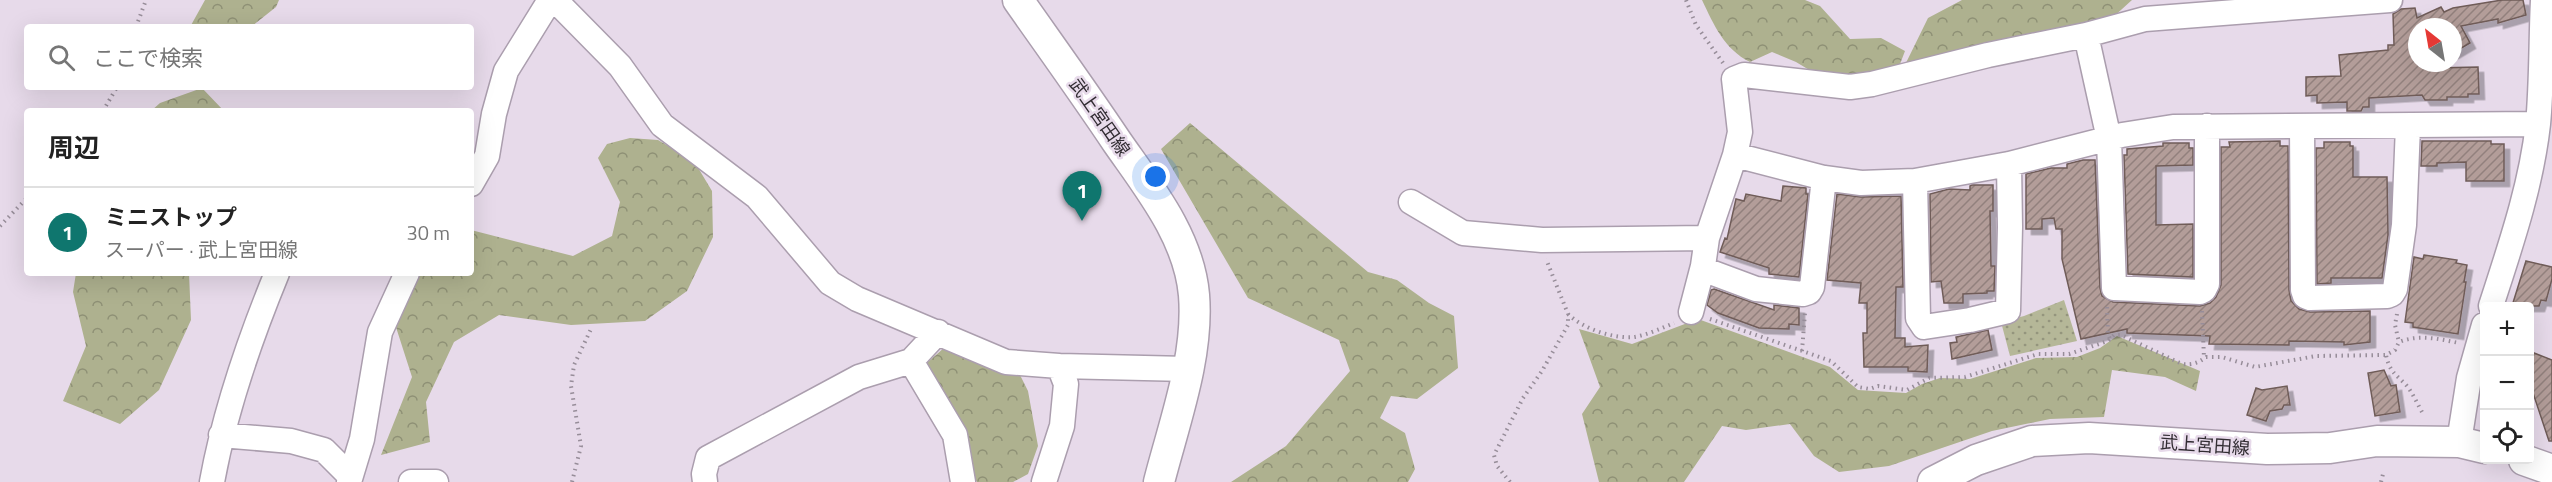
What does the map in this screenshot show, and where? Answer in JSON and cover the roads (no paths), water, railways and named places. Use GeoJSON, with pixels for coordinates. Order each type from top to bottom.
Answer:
{"type":"FeatureCollection","features":[{"type":"Feature","properties":{"kind":"main road","name":"武上宮田線"},"geometry":{"type":"LineString","coordinates":[[1018,0],[1138,172],[1179,239],[1191,277],[1194,296],[1187,369],[1159,482]]}},
{"type":"Feature","properties":{"kind":"main road","name":"武上宮田線"},"geometry":{"type":"LineString","coordinates":[[1933,482],[1976,460],[2032,441],[2089,438],[2267,449],[2330,448],[2377,441],[2471,445]]}},
{"type":"Feature","properties":{"kind":"main road"},"geometry":{"type":"LineString","coordinates":[[2534,463],[2552,470]]}},
{"type":"Feature","properties":{"kind":"street"},"geometry":{"type":"LineString","coordinates":[[474,179],[487,156],[494,114],[506,71],[550,0]]}},
{"type":"Feature","properties":{"kind":"street"},"geometry":{"type":"LineString","coordinates":[[555,0],[620,66],[662,125],[757,197],[830,283],[857,299],[1006,362],[1059,366],[1187,369]]}},
{"type":"Feature","properties":{"kind":"street"},"geometry":{"type":"LineString","coordinates":[[1691,312],[1703,266],[1707,238],[1735,155],[1740,132],[1734,79],[1744,75],[1850,87],[1872,84],[2145,20],[2390,0]]}},
{"type":"Feature","properties":{"kind":"street"},"geometry":{"type":"LineString","coordinates":[[2492,302],[2526,191],[2538,124],[2543,0]]}},
{"type":"Feature","properties":{"kind":"street"},"geometry":{"type":"LineString","coordinates":[[2086,35],[2109,139],[2114,288],[2201,291],[2206,284],[2207,126]]}},
{"type":"Feature","properties":{"kind":"street"},"geometry":{"type":"LineString","coordinates":[[1735,155],[1824,178],[1861,183],[1915,181],[2009,164],[2151,129],[2207,126],[2538,124]]}},
{"type":"Feature","properties":{"kind":"street"},"geometry":{"type":"LineString","coordinates":[[2302,126],[2303,290],[2305,296],[2310,298],[2387,296],[2395,289],[2404,225],[2408,126]]}},
{"type":"Feature","properties":{"kind":"street"},"geometry":{"type":"LineString","coordinates":[[1915,181],[1918,318],[1924,327],[1970,320],[2008,311],[2009,164]]}},
{"type":"Feature","properties":{"kind":"street"},"geometry":{"type":"LineString","coordinates":[[1703,266],[1705,270],[1756,288],[1803,294],[1807,292],[1812,287],[1824,178]]}},
{"type":"Feature","properties":{"kind":"street"},"geometry":{"type":"LineString","coordinates":[[1411,202],[1463,233],[1537,239],[1707,238]]}},
{"type":"Feature","properties":{"kind":"street"},"geometry":{"type":"LineString","coordinates":[[212,482],[221,435],[254,329],[276,276]]}},
{"type":"Feature","properties":{"kind":"street"},"geometry":{"type":"LineString","coordinates":[[356,480],[358,452],[380,332],[406,276]]}},
{"type":"Feature","properties":{"kind":"street"},"geometry":{"type":"LineString","coordinates":[[705,482],[704,474],[708,458],[859,377],[911,361],[938,332]]}},
{"type":"Feature","properties":{"kind":"street"},"geometry":{"type":"LineString","coordinates":[[2471,445],[2469,378],[2480,339]]}},
{"type":"Feature","properties":{"kind":"street"},"geometry":{"type":"LineString","coordinates":[[911,361],[955,435],[963,482]]}},
{"type":"Feature","properties":{"kind":"street"},"geometry":{"type":"LineString","coordinates":[[1044,482],[1062,426],[1066,384],[1059,366]]}},
{"type":"Feature","properties":{"kind":"street"},"geometry":{"type":"LineString","coordinates":[[221,435],[291,441],[324,450],[356,480]]}},
{"type":"Feature","properties":{"kind":"street"},"geometry":{"type":"LineString","coordinates":[[411,482],[436,482]]}},
{"type":"Feature","properties":{"kind":"place","name":"ミニストップ"},"geometry":{"type":"Point","coordinates":[1082,221]}}]}
